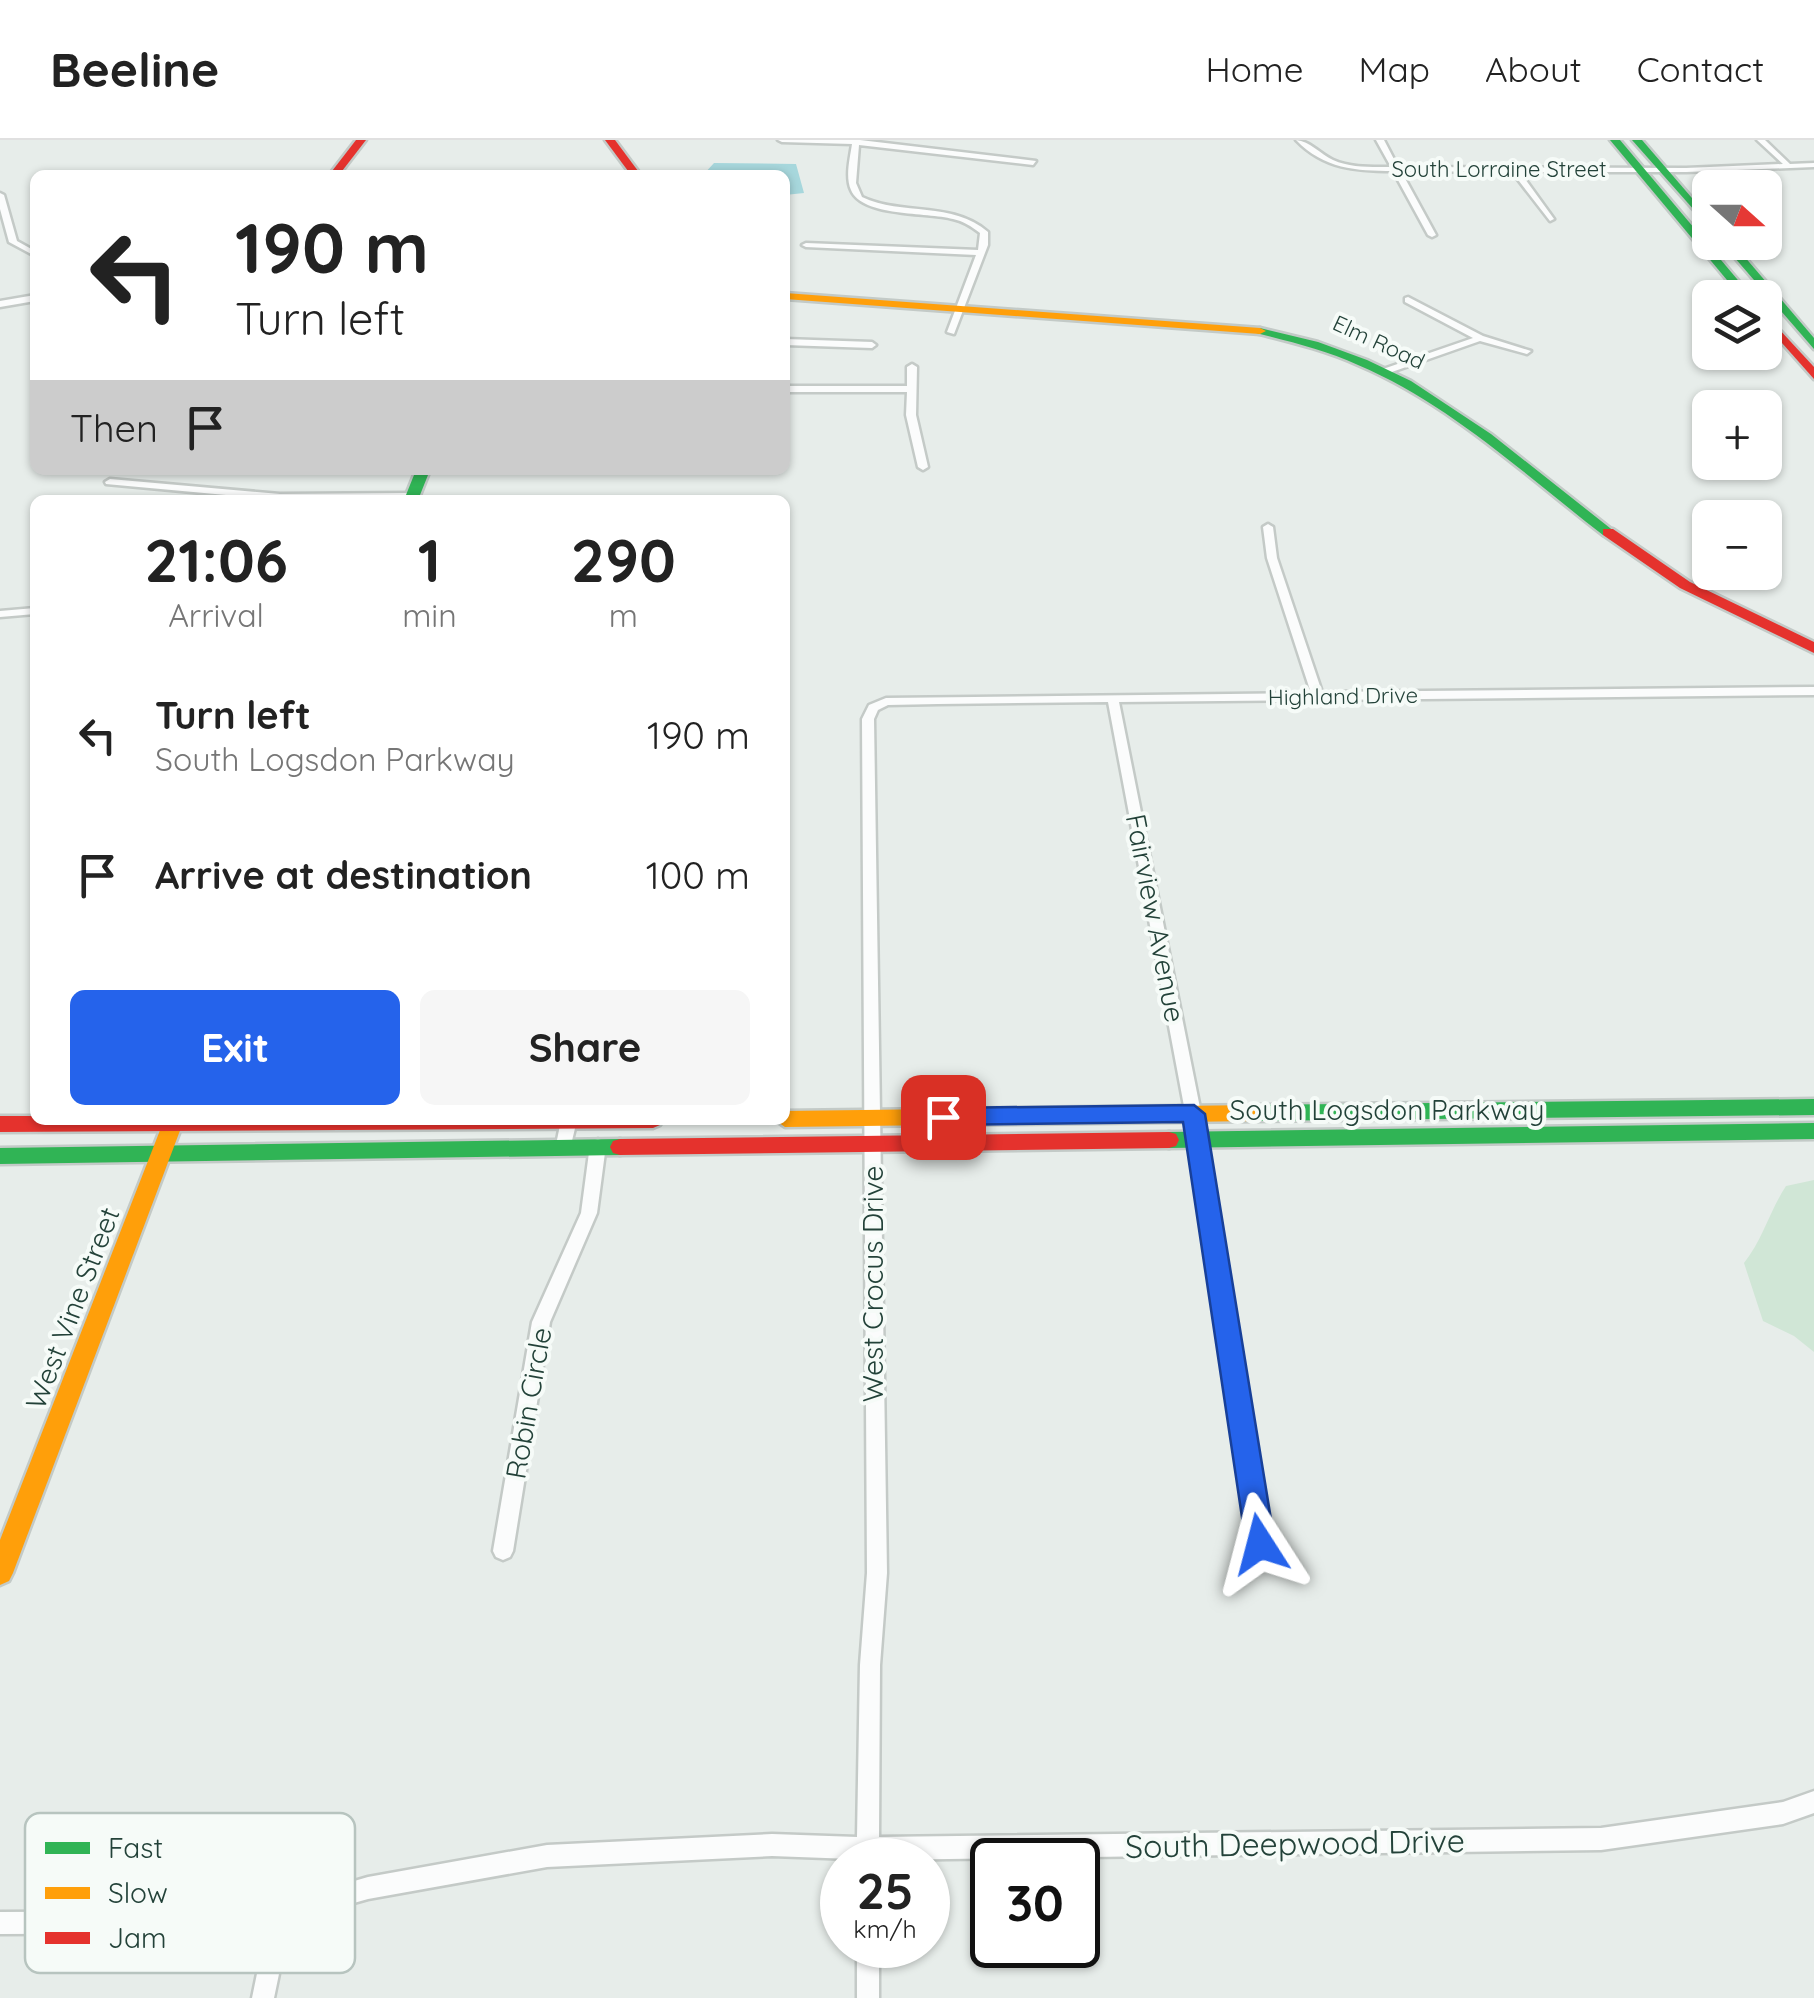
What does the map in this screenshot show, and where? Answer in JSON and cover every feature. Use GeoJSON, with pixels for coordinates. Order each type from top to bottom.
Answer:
{"type":"FeatureCollection","features":[{"type":"Feature","properties":{"kind":"main road"},"geometry":{"type":"LineString","coordinates":[[338,170],[362,140]]}},
{"type":"Feature","properties":{"kind":"main road"},"geometry":{"type":"LineString","coordinates":[[610,140],[632,170]]}},
{"type":"Feature","properties":{"kind":"main road"},"geometry":{"type":"LineString","coordinates":[[1615,140],[1733,280]]}},
{"type":"Feature","properties":{"kind":"main road"},"geometry":{"type":"LineString","coordinates":[[1637,140],[1692,203]]}},
{"type":"Feature","properties":{"kind":"main road"},"geometry":{"type":"LineString","coordinates":[[1741,260],[1814,345]]}},
{"type":"Feature","properties":{"kind":"main road","name":"Elm Road"},"geometry":{"type":"LineString","coordinates":[[790,296],[1284,333],[1326,343],[1456,411],[1674,579],[1814,648]]}},
{"type":"Feature","properties":{"kind":"main road"},"geometry":{"type":"LineString","coordinates":[[1782,337],[1814,374]]}},
{"type":"Feature","properties":{"kind":"main road","name":"South Logsdon Parkway"},"geometry":{"type":"LineString","coordinates":[[790,1118],[1524,1108],[1812,1111]]}},
{"type":"Feature","properties":{"kind":"main road"},"geometry":{"type":"LineString","coordinates":[[0,1124],[30,1124]]}},
{"type":"Feature","properties":{"kind":"main road","name":"West Vine Street"},"geometry":{"type":"LineString","coordinates":[[0,1573],[172,1125]]}},
{"type":"Feature","properties":{"kind":"main road","name":"South Logsdon Parkway"},"geometry":{"type":"LineString","coordinates":[[0,1156],[564,1145],[1814,1131]]}},
{"type":"Feature","properties":{"kind":"street"},"geometry":{"type":"LineString","coordinates":[[782,140],[856,141],[1033,163]]}},
{"type":"Feature","properties":{"kind":"street","name":"South Lorraine Street"},"geometry":{"type":"LineString","coordinates":[[1300,140],[1311,152],[1340,167],[1358,169],[1662,169],[1814,164]]}},
{"type":"Feature","properties":{"kind":"street"},"geometry":{"type":"LineString","coordinates":[[1380,140],[1432,235]]}},
{"type":"Feature","properties":{"kind":"street"},"geometry":{"type":"LineString","coordinates":[[1761,140],[1787,164]]}},
{"type":"Feature","properties":{"kind":"street"},"geometry":{"type":"LineString","coordinates":[[856,141],[852,190],[857,197],[883,208],[940,213],[972,221],[986,236],[951,332]]}},
{"type":"Feature","properties":{"kind":"street"},"geometry":{"type":"LineString","coordinates":[[973,155],[979,143]]}},
{"type":"Feature","properties":{"kind":"street"},"geometry":{"type":"LineString","coordinates":[[1514,169],[1550,218]]}},
{"type":"Feature","properties":{"kind":"street"},"geometry":{"type":"LineString","coordinates":[[0,194],[13,242],[30,251]]}},
{"type":"Feature","properties":{"kind":"street"},"geometry":{"type":"LineString","coordinates":[[806,245],[981,253]]}},
{"type":"Feature","properties":{"kind":"street"},"geometry":{"type":"LineString","coordinates":[[0,304],[30,299]]}},
{"type":"Feature","properties":{"kind":"street"},"geometry":{"type":"LineString","coordinates":[[1408,300],[1480,338],[1527,351]]}},
{"type":"Feature","properties":{"kind":"street"},"geometry":{"type":"LineString","coordinates":[[1386,371],[1480,338]]}},
{"type":"Feature","properties":{"kind":"street"},"geometry":{"type":"LineString","coordinates":[[790,342],[872,345]]}},
{"type":"Feature","properties":{"kind":"street"},"geometry":{"type":"LineString","coordinates":[[912,367],[910,415],[922,467]]}},
{"type":"Feature","properties":{"kind":"street"},"geometry":{"type":"LineString","coordinates":[[790,389],[910,389]]}},
{"type":"Feature","properties":{"kind":"street"},"geometry":{"type":"LineString","coordinates":[[110,482],[248,495]]}},
{"type":"Feature","properties":{"kind":"street"},"geometry":{"type":"LineString","coordinates":[[1268,527],[1272,558],[1318,697]]}},
{"type":"Feature","properties":{"kind":"street"},"geometry":{"type":"LineString","coordinates":[[0,614],[30,611]]}},
{"type":"Feature","properties":{"kind":"street","name":"Highland Drive"},"geometry":{"type":"LineString","coordinates":[[873,708],[886,702],[1814,691]]}},
{"type":"Feature","properties":{"kind":"street","name":"Fairview Avenue"},"geometry":{"type":"LineString","coordinates":[[1113,699],[1194,1114],[1260,1544]]}},
{"type":"Feature","properties":{"kind":"street","name":"West Crocus Drive"},"geometry":{"type":"LineString","coordinates":[[868,1838],[870,1665],[877,1572],[868,719],[873,708]]}},
{"type":"Feature","properties":{"kind":"street"},"geometry":{"type":"LineString","coordinates":[[1524,1108],[1536,1135]]}},
{"type":"Feature","properties":{"kind":"street"},"geometry":{"type":"LineString","coordinates":[[564,1145],[568,1125]]}},
{"type":"Feature","properties":{"kind":"street","name":"Robin Circle"},"geometry":{"type":"LineString","coordinates":[[503,1551],[541,1322],[589,1212],[598,1145]]}},
{"type":"Feature","properties":{"kind":"street","name":"South Deepwood Drive"},"geometry":{"type":"LineString","coordinates":[[950,1852],[1601,1838],[1783,1814],[1814,1802]]}},
{"type":"Feature","properties":{"kind":"street","name":"South Deepwood Drive"},"geometry":{"type":"LineString","coordinates":[[355,1891],[529,1858],[772,1845],[820,1850]]}},
{"type":"Feature","properties":{"kind":"street","name":"South Deepwood Drive"},"geometry":{"type":"LineString","coordinates":[[0,1923],[25,1923]]}},
{"type":"Feature","properties":{"kind":"street"},"geometry":{"type":"LineString","coordinates":[[868,1968],[868,1998]]}},
{"type":"Feature","properties":{"kind":"street"},"geometry":{"type":"LineString","coordinates":[[263,1998],[268,1973]]}},
{"type":"Feature","properties":{"kind":"green space"},"geometry":{"type":"Polygon","coordinates":[[[1814,1180],[1814,1352],[1794,1336],[1763,1321],[1744,1263],[1786,1186],[1814,1180]]]}},
{"type":"Feature","properties":{"kind":"water"},"geometry":{"type":"Polygon","coordinates":[[[714,163],[796,164],[804,193],[790,194],[790,170],[708,170],[714,163]]]}},
{"type":"Feature","properties":{"kind":"traffic: fast"},"geometry":{"type":"LineString","coordinates":[[1615,140],[1733,280]]}},
{"type":"Feature","properties":{"kind":"traffic: fast"},"geometry":{"type":"LineString","coordinates":[[1637,140],[1692,204]]}},
{"type":"Feature","properties":{"kind":"traffic: fast"},"geometry":{"type":"LineString","coordinates":[[1741,260],[1814,345]]}},
{"type":"Feature","properties":{"kind":"traffic: fast"},"geometry":{"type":"LineString","coordinates":[[1260,331],[1314,344],[1363,362],[1406,384],[1486,437],[1608,532]]}},
{"type":"Feature","properties":{"kind":"traffic: fast"},"geometry":{"type":"LineString","coordinates":[[413,495],[421,475]]}},
{"type":"Feature","properties":{"kind":"traffic: fast"},"geometry":{"type":"LineString","coordinates":[[1257,1113],[1814,1107]]}},
{"type":"Feature","properties":{"kind":"traffic: fast"},"geometry":{"type":"LineString","coordinates":[[1169,1140],[1814,1131]]}},
{"type":"Feature","properties":{"kind":"traffic: fast"},"geometry":{"type":"LineString","coordinates":[[0,1156],[620,1147]]}},
{"type":"Feature","properties":{"kind":"traffic: slow"},"geometry":{"type":"LineString","coordinates":[[790,296],[1260,331]]}},
{"type":"Feature","properties":{"kind":"traffic: slow"},"geometry":{"type":"LineString","coordinates":[[790,1119],[1257,1113]]}},
{"type":"Feature","properties":{"kind":"traffic: slow"},"geometry":{"type":"LineString","coordinates":[[0,1573],[172,1125]]}},
{"type":"Feature","properties":{"kind":"traffic: jam"},"geometry":{"type":"LineString","coordinates":[[338,170],[361,140]]}},
{"type":"Feature","properties":{"kind":"traffic: jam"},"geometry":{"type":"LineString","coordinates":[[610,140],[632,170]]}},
{"type":"Feature","properties":{"kind":"traffic: jam"},"geometry":{"type":"LineString","coordinates":[[1782,337],[1814,375]]}},
{"type":"Feature","properties":{"kind":"traffic: jam"},"geometry":{"type":"LineString","coordinates":[[1608,532],[1685,585],[1814,648]]}},
{"type":"Feature","properties":{"kind":"traffic: jam"},"geometry":{"type":"LineString","coordinates":[[0,1124],[30,1124]]}},
{"type":"Feature","properties":{"kind":"traffic: jam"},"geometry":{"type":"LineString","coordinates":[[620,1147],[1169,1140]]}},
{"type":"Feature","properties":{"kind":"route"},"geometry":{"type":"LineString","coordinates":[[943,1117],[1194,1114],[1260,1544]]}}]}
